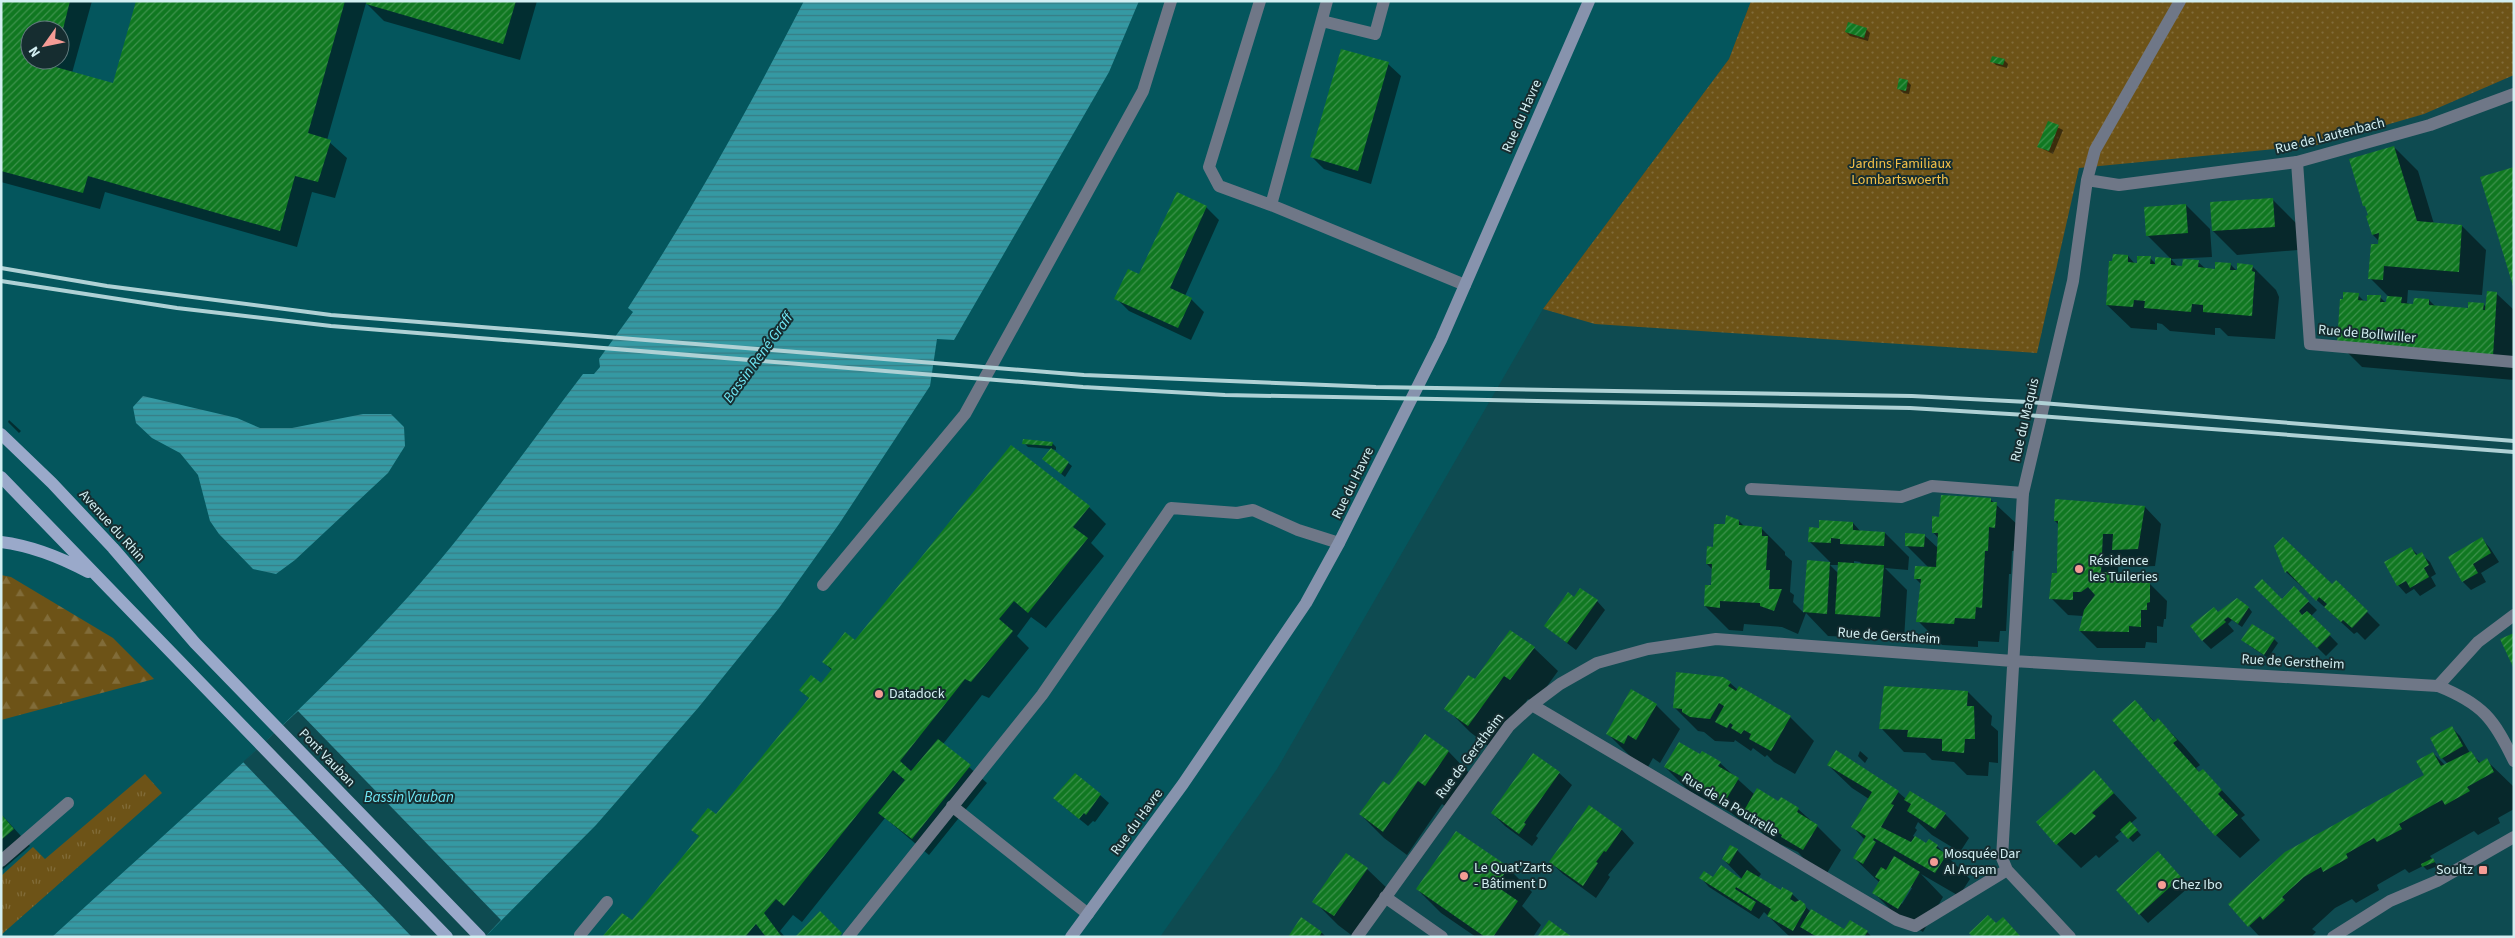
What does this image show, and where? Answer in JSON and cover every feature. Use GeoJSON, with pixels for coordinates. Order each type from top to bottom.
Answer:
{"type":"FeatureCollection","features":[{"type":"Feature","properties":{"kind":"main road","name":"Rue du Havre"},"geometry":{"type":"LineString","coordinates":[[1071,937],[1183,784],[1306,603],[1339,543],[1441,340],[1589,1]]}},
{"type":"Feature","properties":{"kind":"main road","name":"Avenue du Rhin"},"geometry":{"type":"LineString","coordinates":[[1,434],[52,483],[113,548],[195,643]]}},
{"type":"Feature","properties":{"kind":"main road"},"geometry":{"type":"LineString","coordinates":[[1,477],[98,578],[180,659],[447,937]]}},
{"type":"Feature","properties":{"kind":"main road"},"geometry":{"type":"LineString","coordinates":[[1,542],[24,545],[64,559],[98,578]]}},
{"type":"Feature","properties":{"kind":"main road","name":"Pont Vauban"},"geometry":{"type":"LineString","coordinates":[[195,643],[480,937]]}},
{"type":"Feature","properties":{"kind":"street"},"geometry":{"type":"LineString","coordinates":[[823,585],[965,414],[1143,91],[1171,1]]}},
{"type":"Feature","properties":{"kind":"street"},"geometry":{"type":"LineString","coordinates":[[1260,1],[1209,167],[1219,186],[1272,204],[1465,285]]}},
{"type":"Feature","properties":{"kind":"street"},"geometry":{"type":"LineString","coordinates":[[1272,204],[1327,1]]}},
{"type":"Feature","properties":{"kind":"street"},"geometry":{"type":"LineString","coordinates":[[1322,22],[1375,34],[1384,1]]}},
{"type":"Feature","properties":{"kind":"street","name":"Rue du Maquis"},"geometry":{"type":"LineString","coordinates":[[2007,870],[2002,858],[2023,493],[2073,282],[2087,180],[2095,150],[2180,1]]}},
{"type":"Feature","properties":{"kind":"street","name":"Rue de Lautenbach"},"geometry":{"type":"LineString","coordinates":[[2087,180],[2119,184],[2297,162],[2430,125],[2514,94]]}},
{"type":"Feature","properties":{"kind":"street","name":"Rue de Bollwiller"},"geometry":{"type":"LineString","coordinates":[[2297,162],[2310,344],[2514,362]]}},
{"type":"Feature","properties":{"kind":"street"},"geometry":{"type":"LineString","coordinates":[[1751,490],[1901,497],[1932,486],[2023,493]]}},
{"type":"Feature","properties":{"kind":"street"},"geometry":{"type":"LineString","coordinates":[[848,937],[1042,695],[1171,508],[1237,512],[1254,510],[1298,530],[1339,543]]}},
{"type":"Feature","properties":{"kind":"street"},"geometry":{"type":"LineString","coordinates":[[2438,686],[2478,642],[2514,615]]}},
{"type":"Feature","properties":{"kind":"street","name":"Rue de Gerstheim"},"geometry":{"type":"LineString","coordinates":[[1357,937],[1509,726],[1532,705],[1560,684],[1597,663],[1648,648],[1716,639],[2013,661],[2438,686],[2473,702],[2499,731],[2514,761]]}},
{"type":"Feature","properties":{"kind":"street","name":"Rue de la Poutrelle"},"geometry":{"type":"LineString","coordinates":[[1532,705],[1897,920],[1915,926],[2007,870]]}},
{"type":"Feature","properties":{"kind":"street"},"geometry":{"type":"LineString","coordinates":[[1,861],[68,803]]}},
{"type":"Feature","properties":{"kind":"street"},"geometry":{"type":"LineString","coordinates":[[952,806],[1088,914]]}},
{"type":"Feature","properties":{"kind":"street"},"geometry":{"type":"LineString","coordinates":[[2333,937],[2390,901],[2437,881],[2514,837]]}},
{"type":"Feature","properties":{"kind":"street"},"geometry":{"type":"LineString","coordinates":[[2007,870],[2070,937]]}},
{"type":"Feature","properties":{"kind":"street"},"geometry":{"type":"LineString","coordinates":[[1385,897],[1442,937]]}},
{"type":"Feature","properties":{"kind":"street"},"geometry":{"type":"LineString","coordinates":[[581,937],[580,935],[607,902]]}},
{"type":"Feature","properties":{"kind":"shaded area"},"geometry":{"type":"Polygon","coordinates":[[[1,1],[1751,1],[1729,59],[1543,309],[1277,769],[1160,937],[1,937],[1,1]]]}},
{"type":"Feature","properties":{"kind":"green space","name":"Jardins Familiaux Lombartswoerth"},"geometry":{"type":"Polygon","coordinates":[[[1751,1],[2514,1],[2514,75],[2424,114],[2317,145],[2079,168],[2037,353],[1595,324],[1543,309],[1729,59],[1751,1]]]}},
{"type":"Feature","properties":{"kind":"green space"},"geometry":{"type":"Polygon","coordinates":[[[1,575],[11,577],[113,638],[154,679],[1,720],[1,575]]]}},
{"type":"Feature","properties":{"kind":"green space"},"geometry":{"type":"Polygon","coordinates":[[[145,774],[162,793],[1,935],[1,876],[33,847],[45,859],[145,774]]]}},
{"type":"Feature","properties":{"kind":"water"},"geometry":{"type":"Polygon","coordinates":[[[804,1],[1139,1],[1109,72],[954,340],[937,339],[930,386],[839,524],[779,608],[698,708],[596,825],[485,937],[52,937],[228,777],[356,652],[446,553],[583,374],[594,374],[600,367],[599,359],[633,312],[628,308],[720,157],[804,1]]]}},
{"type":"Feature","properties":{"kind":"water"},"geometry":{"type":"Polygon","coordinates":[[[143,396],[237,418],[260,428],[292,428],[363,414],[391,414],[404,427],[405,446],[388,473],[295,560],[276,574],[253,569],[219,534],[210,521],[198,475],[180,453],[152,438],[136,423],[133,407],[143,396]]]}},
{"type":"Feature","properties":{"kind":"pier"},"geometry":{"type":"Polygon","coordinates":[[[298,711],[501,920],[485,937],[412,937],[243,762],[298,711]]]}},
{"type":"Feature","properties":{"kind":"building"},"geometry":{"type":"Polygon","coordinates":[[[1,1],[70,1],[65,20],[20,20],[20,70],[66,70],[113,83],[136,1],[345,1],[308,133],[331,140],[318,182],[295,176],[280,231],[88,176],[83,193],[1,171],[1,1]]]}},
{"type":"Feature","properties":{"kind":"building"},"geometry":{"type":"Polygon","coordinates":[[[367,1],[516,1],[503,44],[366,4],[367,1]]]}},
{"type":"Feature","properties":{"kind":"building"},"geometry":{"type":"Polygon","coordinates":[[[1848,22],[1867,28],[1864,38],[1845,32],[1848,22]]]}},
{"type":"Feature","properties":{"kind":"building"},"geometry":{"type":"Polygon","coordinates":[[[1341,49],[1389,62],[1358,171],[1310,157],[1341,49]]]}},
{"type":"Feature","properties":{"kind":"building"},"geometry":{"type":"Polygon","coordinates":[[[1992,56],[2005,59],[2003,65],[1990,62],[1992,56]]]}},
{"type":"Feature","properties":{"kind":"building"},"geometry":{"type":"Polygon","coordinates":[[[1899,78],[1908,80],[1906,91],[1897,89],[1899,78]]]}},
{"type":"Feature","properties":{"kind":"building"},"geometry":{"type":"Polygon","coordinates":[[[2048,121],[2059,125],[2049,151],[2037,147],[2048,121]]]}},
{"type":"Feature","properties":{"kind":"building"},"geometry":{"type":"Polygon","coordinates":[[[2394,146],[2417,221],[2462,225],[2459,272],[2384,266],[2383,280],[2368,279],[2371,244],[2378,244],[2379,233],[2372,235],[2366,216],[2368,215],[2365,206],[2363,206],[2349,159],[2394,146]]]}},
{"type":"Feature","properties":{"kind":"building"},"geometry":{"type":"Polygon","coordinates":[[[2514,167],[2514,286],[2513,286],[2480,177],[2514,167]]]}},
{"type":"Feature","properties":{"kind":"building"},"geometry":{"type":"Polygon","coordinates":[[[1177,192],[1207,206],[1170,288],[1192,298],[1178,328],[1114,299],[1128,269],[1139,274],[1177,192]]]}},
{"type":"Feature","properties":{"kind":"building"},"geometry":{"type":"Polygon","coordinates":[[[2273,198],[2275,227],[2212,231],[2210,202],[2273,198]]]}},
{"type":"Feature","properties":{"kind":"building"},"geometry":{"type":"Polygon","coordinates":[[[2186,204],[2188,233],[2146,236],[2144,207],[2186,204]]]}},
{"type":"Feature","properties":{"kind":"building"},"geometry":{"type":"Polygon","coordinates":[[[2113,254],[2128,255],[2128,262],[2137,263],[2137,256],[2151,256],[2150,264],[2155,264],[2155,257],[2171,258],[2171,265],[2182,266],[2183,259],[2199,260],[2198,267],[2215,269],[2215,262],[2231,263],[2230,270],[2237,270],[2237,263],[2253,265],[2252,271],[2255,272],[2252,316],[2203,312],[2203,305],[2192,304],[2191,312],[2144,308],[2145,301],[2134,300],[2133,307],[2106,305],[2109,261],[2112,261],[2113,254]]]}},
{"type":"Feature","properties":{"kind":"building"},"geometry":{"type":"Polygon","coordinates":[[[2487,291],[2497,292],[2493,356],[2337,343],[2340,299],[2343,299],[2343,292],[2359,293],[2358,300],[2367,301],[2367,295],[2381,295],[2380,302],[2386,302],[2387,296],[2402,297],[2401,303],[2413,304],[2414,298],[2429,299],[2429,305],[2468,308],[2468,302],[2484,303],[2483,310],[2485,310],[2487,291]]]}},
{"type":"Feature","properties":{"kind":"building"},"geometry":{"type":"Polygon","coordinates":[[[1023,439],[1053,442],[1052,446],[1022,444],[1023,439]]]}},
{"type":"Feature","properties":{"kind":"building","name":"Datadock"},"geometry":{"type":"Polygon","coordinates":[[[1011,445],[1090,506],[1073,527],[1088,538],[1028,613],[1014,601],[999,619],[1013,631],[971,682],[965,679],[900,761],[911,771],[938,739],[971,765],[912,839],[878,813],[905,780],[893,770],[784,906],[776,899],[764,913],[782,937],[766,937],[756,924],[745,937],[602,937],[622,913],[632,920],[699,836],[691,830],[708,808],[716,814],[809,698],[799,690],[811,675],[821,683],[832,669],[822,662],[845,632],[855,640],[1011,445]]]}},
{"type":"Feature","properties":{"kind":"building"},"geometry":{"type":"Polygon","coordinates":[[[1051,448],[1069,462],[1061,474],[1042,459],[1051,448]]]}},
{"type":"Feature","properties":{"kind":"building"},"geometry":{"type":"Polygon","coordinates":[[[1941,495],[1991,498],[1991,502],[1997,502],[1995,528],[1989,527],[1988,551],[1985,551],[1982,608],[1976,607],[1975,619],[1955,618],[1954,624],[1916,622],[1921,579],[1914,579],[1915,566],[1936,567],[1938,533],[1932,533],[1932,516],[1939,517],[1941,495]]]}},
{"type":"Feature","properties":{"kind":"building","name":"Résidence les Tuileries"},"geometry":{"type":"Polygon","coordinates":[[[2055,499],[2145,506],[2138,549],[2112,550],[2113,534],[2103,534],[2101,572],[2122,573],[2121,576],[2129,579],[2133,573],[2138,573],[2138,582],[2150,583],[2150,602],[2147,603],[2147,610],[2141,610],[2141,627],[2129,626],[2129,632],[2079,631],[2084,610],[2095,595],[2088,587],[2081,592],[2073,592],[2073,600],[2049,599],[2052,573],[2057,573],[2058,521],[2054,521],[2055,499]]]}},
{"type":"Feature","properties":{"kind":"building"},"geometry":{"type":"Polygon","coordinates":[[[1726,515],[1739,520],[1739,525],[1762,527],[1762,536],[1768,536],[1766,570],[1770,570],[1769,589],[1782,589],[1774,611],[1760,606],[1760,603],[1720,601],[1720,608],[1704,606],[1705,585],[1711,585],[1712,564],[1706,564],[1707,546],[1713,547],[1714,524],[1725,524],[1726,515]]]}},
{"type":"Feature","properties":{"kind":"building"},"geometry":{"type":"Polygon","coordinates":[[[1819,520],[1853,522],[1853,530],[1885,532],[1884,546],[1840,544],[1840,539],[1831,538],[1831,543],[1808,542],[1809,527],[1819,528],[1819,520]]]}},
{"type":"Feature","properties":{"kind":"building"},"geometry":{"type":"Polygon","coordinates":[[[1905,533],[1925,534],[1924,547],[1905,546],[1905,533]]]}},
{"type":"Feature","properties":{"kind":"building"},"geometry":{"type":"Polygon","coordinates":[[[2283,537],[2332,584],[2336,580],[2368,611],[2352,628],[2343,620],[2341,622],[2324,607],[2327,604],[2319,597],[2316,601],[2287,571],[2285,573],[2274,546],[2283,537]]]}},
{"type":"Feature","properties":{"kind":"building"},"geometry":{"type":"Polygon","coordinates":[[[2482,537],[2491,553],[2473,564],[2478,573],[2462,582],[2448,557],[2482,537]]]}},
{"type":"Feature","properties":{"kind":"building"},"geometry":{"type":"Polygon","coordinates":[[[2411,547],[2416,555],[2422,552],[2429,565],[2424,568],[2429,577],[2410,588],[2406,581],[2397,586],[2384,562],[2411,547]]]}},
{"type":"Feature","properties":{"kind":"building"},"geometry":{"type":"Polygon","coordinates":[[[1807,560],[1830,562],[1827,614],[1803,612],[1807,560]]]}},
{"type":"Feature","properties":{"kind":"building"},"geometry":{"type":"Polygon","coordinates":[[[1838,562],[1884,565],[1880,617],[1835,614],[1838,562]]]}},
{"type":"Feature","properties":{"kind":"building"},"geometry":{"type":"Polygon","coordinates":[[[2262,579],[2282,599],[2294,586],[2309,601],[2299,611],[2302,615],[2307,611],[2331,634],[2317,648],[2254,587],[2262,579]]]}},
{"type":"Feature","properties":{"kind":"building"},"geometry":{"type":"Polygon","coordinates":[[[1580,588],[1598,600],[1567,643],[1544,626],[1568,592],[1574,597],[1580,588]]]}},
{"type":"Feature","properties":{"kind":"building"},"geometry":{"type":"Polygon","coordinates":[[[2237,598],[2249,607],[2238,624],[2228,617],[2224,620],[2226,622],[2202,641],[2190,626],[2214,607],[2218,612],[2237,598]]]}},
{"type":"Feature","properties":{"kind":"building"},"geometry":{"type":"Polygon","coordinates":[[[2252,624],[2275,638],[2264,655],[2241,640],[2252,624]]]}},
{"type":"Feature","properties":{"kind":"building"},"geometry":{"type":"Polygon","coordinates":[[[1510,630],[1535,647],[1510,680],[1504,676],[1468,726],[1444,709],[1468,675],[1475,679],[1510,630]]]}},
{"type":"Feature","properties":{"kind":"building"},"geometry":{"type":"Polygon","coordinates":[[[2514,633],[2514,669],[2500,639],[2514,633]]]}},
{"type":"Feature","properties":{"kind":"building"},"geometry":{"type":"Polygon","coordinates":[[[1676,672],[1723,677],[1731,682],[1728,686],[1736,691],[1739,686],[1791,716],[1771,751],[1749,739],[1751,734],[1744,730],[1741,734],[1731,728],[1733,725],[1730,723],[1727,728],[1715,722],[1724,706],[1719,703],[1710,719],[1690,717],[1682,712],[1682,709],[1673,708],[1676,672]]]}},
{"type":"Feature","properties":{"kind":"building"},"geometry":{"type":"Polygon","coordinates":[[[1884,686],[1968,691],[1967,706],[1974,706],[1975,739],[1965,739],[1964,753],[1942,751],[1942,739],[1907,737],[1908,730],[1879,729],[1884,686]]]}},
{"type":"Feature","properties":{"kind":"building"},"geometry":{"type":"Polygon","coordinates":[[[1631,689],[1657,704],[1636,740],[1628,735],[1624,744],[1606,734],[1631,689]]]}},
{"type":"Feature","properties":{"kind":"building"},"geometry":{"type":"Polygon","coordinates":[[[2135,700],[2154,722],[2158,718],[2177,740],[2173,743],[2199,772],[2203,769],[2222,790],[2218,794],[2238,815],[2215,836],[2112,720],[2135,700]]]}},
{"type":"Feature","properties":{"kind":"building"},"geometry":{"type":"Polygon","coordinates":[[[2452,726],[2463,746],[2441,759],[2430,738],[2452,726]]]}},
{"type":"Feature","properties":{"kind":"building"},"geometry":{"type":"Polygon","coordinates":[[[1425,734],[1449,751],[1425,786],[1418,781],[1383,832],[1359,814],[1383,781],[1389,785],[1425,734]]]}},
{"type":"Feature","properties":{"kind":"building"},"geometry":{"type":"Polygon","coordinates":[[[1679,742],[1700,754],[1702,751],[1721,762],[1718,766],[1739,778],[1724,803],[1702,790],[1704,788],[1664,767],[1679,742]]]}},
{"type":"Feature","properties":{"kind":"building"},"geometry":{"type":"Polygon","coordinates":[[[1836,750],[1899,791],[1891,804],[1894,805],[1881,827],[1911,842],[1915,836],[1926,843],[1929,839],[1938,845],[1936,848],[1947,854],[1935,873],[1874,838],[1873,840],[1876,842],[1863,864],[1853,858],[1866,836],[1851,827],[1872,792],[1827,765],[1836,750]]]}},
{"type":"Feature","properties":{"kind":"building"},"geometry":{"type":"Polygon","coordinates":[[[2471,751],[2479,763],[2487,758],[2494,772],[2467,787],[2470,791],[2445,805],[2442,800],[2399,824],[2402,829],[2377,842],[2374,838],[2346,854],[2348,858],[2323,872],[2321,867],[2304,877],[2282,897],[2285,900],[2263,920],[2260,916],[2248,927],[2228,904],[2285,852],[2424,775],[2416,761],[2433,752],[2441,766],[2471,751]]]}},
{"type":"Feature","properties":{"kind":"building"},"geometry":{"type":"Polygon","coordinates":[[[1533,753],[1560,772],[1524,823],[1526,824],[1519,834],[1491,813],[1533,753]]]}},
{"type":"Feature","properties":{"kind":"building"},"geometry":{"type":"Polygon","coordinates":[[[2094,770],[2114,793],[2092,813],[2096,816],[2084,827],[2075,835],[2071,832],[2056,845],[2036,822],[2094,770]]]}},
{"type":"Feature","properties":{"kind":"building"},"geometry":{"type":"Polygon","coordinates":[[[1075,773],[1101,794],[1086,815],[1084,813],[1079,819],[1053,798],[1075,773]]]}},
{"type":"Feature","properties":{"kind":"building"},"geometry":{"type":"Polygon","coordinates":[[[1757,788],[1778,801],[1781,797],[1799,808],[1797,812],[1818,825],[1803,850],[1781,837],[1782,835],[1773,829],[1765,825],[1764,827],[1742,814],[1757,788]]]}},
{"type":"Feature","properties":{"kind":"building"},"geometry":{"type":"Polygon","coordinates":[[[1910,791],[1946,813],[1935,829],[1907,811],[1911,804],[1904,800],[1910,791]]]}},
{"type":"Feature","properties":{"kind":"building"},"geometry":{"type":"Polygon","coordinates":[[[1589,805],[1622,829],[1606,852],[1604,851],[1596,862],[1598,863],[1583,886],[1549,862],[1589,805]]]}},
{"type":"Feature","properties":{"kind":"building"},"geometry":{"type":"Polygon","coordinates":[[[1,814],[14,829],[1,840],[1,814]]]}},
{"type":"Feature","properties":{"kind":"building"},"geometry":{"type":"Polygon","coordinates":[[[2130,821],[2138,830],[2128,839],[2120,830],[2130,821]]]}},
{"type":"Feature","properties":{"kind":"building","name":"Le Quat'Zarts - Bâtiment D"},"geometry":{"type":"Polygon","coordinates":[[[1456,831],[1509,867],[1496,886],[1518,901],[1493,937],[1485,937],[1416,889],[1456,831]]]}},
{"type":"Feature","properties":{"kind":"building"},"geometry":{"type":"Polygon","coordinates":[[[1730,845],[1738,849],[1729,864],[1722,859],[1730,845]]]}},
{"type":"Feature","properties":{"kind":"building"},"geometry":{"type":"Polygon","coordinates":[[[2158,851],[2181,877],[2139,915],[2116,890],[2158,851]]]}},
{"type":"Feature","properties":{"kind":"building"},"geometry":{"type":"Polygon","coordinates":[[[1346,853],[1368,868],[1334,916],[1312,902],[1346,853]]]}},
{"type":"Feature","properties":{"kind":"building"},"geometry":{"type":"Polygon","coordinates":[[[1894,856],[1920,872],[1898,909],[1872,893],[1880,880],[1875,877],[1881,867],[1886,870],[1894,856]]]}},
{"type":"Feature","properties":{"kind":"building"},"geometry":{"type":"Polygon","coordinates":[[[2433,858],[2435,862],[2422,867],[2421,864],[2433,858]]]}},
{"type":"Feature","properties":{"kind":"building"},"geometry":{"type":"Polygon","coordinates":[[[1721,865],[1741,879],[1747,870],[1781,890],[1782,887],[1793,893],[1790,899],[1795,902],[1800,900],[1805,904],[1806,908],[1793,931],[1767,916],[1771,909],[1736,887],[1735,889],[1756,902],[1751,911],[1699,878],[1704,871],[1713,877],[1721,865]]]}},
{"type":"Feature","properties":{"kind":"building"},"geometry":{"type":"Polygon","coordinates":[[[1811,909],[1844,929],[1850,920],[1868,931],[1864,937],[1817,937],[1800,927],[1811,909]]]}},
{"type":"Feature","properties":{"kind":"building"},"geometry":{"type":"Polygon","coordinates":[[[820,911],[842,933],[839,937],[795,937],[820,911]]]}},
{"type":"Feature","properties":{"kind":"building"},"geometry":{"type":"Polygon","coordinates":[[[1988,915],[1996,923],[2003,917],[2021,937],[1972,937],[1969,933],[1988,915]]]}},
{"type":"Feature","properties":{"kind":"building"},"geometry":{"type":"Polygon","coordinates":[[[1301,917],[1322,932],[1319,937],[1288,937],[1301,917]]]}},
{"type":"Feature","properties":{"kind":"building"},"geometry":{"type":"Polygon","coordinates":[[[1549,920],[1572,937],[1537,937],[1549,920]]]}},
{"type":"Feature","properties":{"kind":"railway"},"geometry":{"type":"LineString","coordinates":[[1,268],[107,286],[331,315],[1084,375],[1376,387],[1912,396],[2028,402],[2514,441]]}},
{"type":"Feature","properties":{"kind":"railway"},"geometry":{"type":"LineString","coordinates":[[1,281],[177,308],[331,326],[1083,387],[1225,395],[1910,408],[2514,452]]}},
{"type":"Feature","properties":{"kind":"place","name":"Résidence les Tuileries"},"geometry":{"type":"Point","coordinates":[2079,569]}},
{"type":"Feature","properties":{"kind":"place","name":"Datadock"},"geometry":{"type":"Point","coordinates":[879,694]}},
{"type":"Feature","properties":{"kind":"place","name":"Mosquée Dar Al Arqam"},"geometry":{"type":"Point","coordinates":[1934,862]}},
{"type":"Feature","properties":{"kind":"place","name":"Soultz"},"geometry":{"type":"Point","coordinates":[2483,870]}},
{"type":"Feature","properties":{"kind":"place","name":"Le Quat'Zarts - Bâtiment D"},"geometry":{"type":"Point","coordinates":[1464,876]}},
{"type":"Feature","properties":{"kind":"place","name":"Chez Ibo"},"geometry":{"type":"Point","coordinates":[2162,885]}},
{"type":"Feature","properties":{"kind":"water label","name":"Bassin René Graff"},"geometry":{"type":"Point","coordinates":[758,358]}},
{"type":"Feature","properties":{"kind":"water label","name":"Bassin Vauban"},"geometry":{"type":"Point","coordinates":[409,797]}}]}
